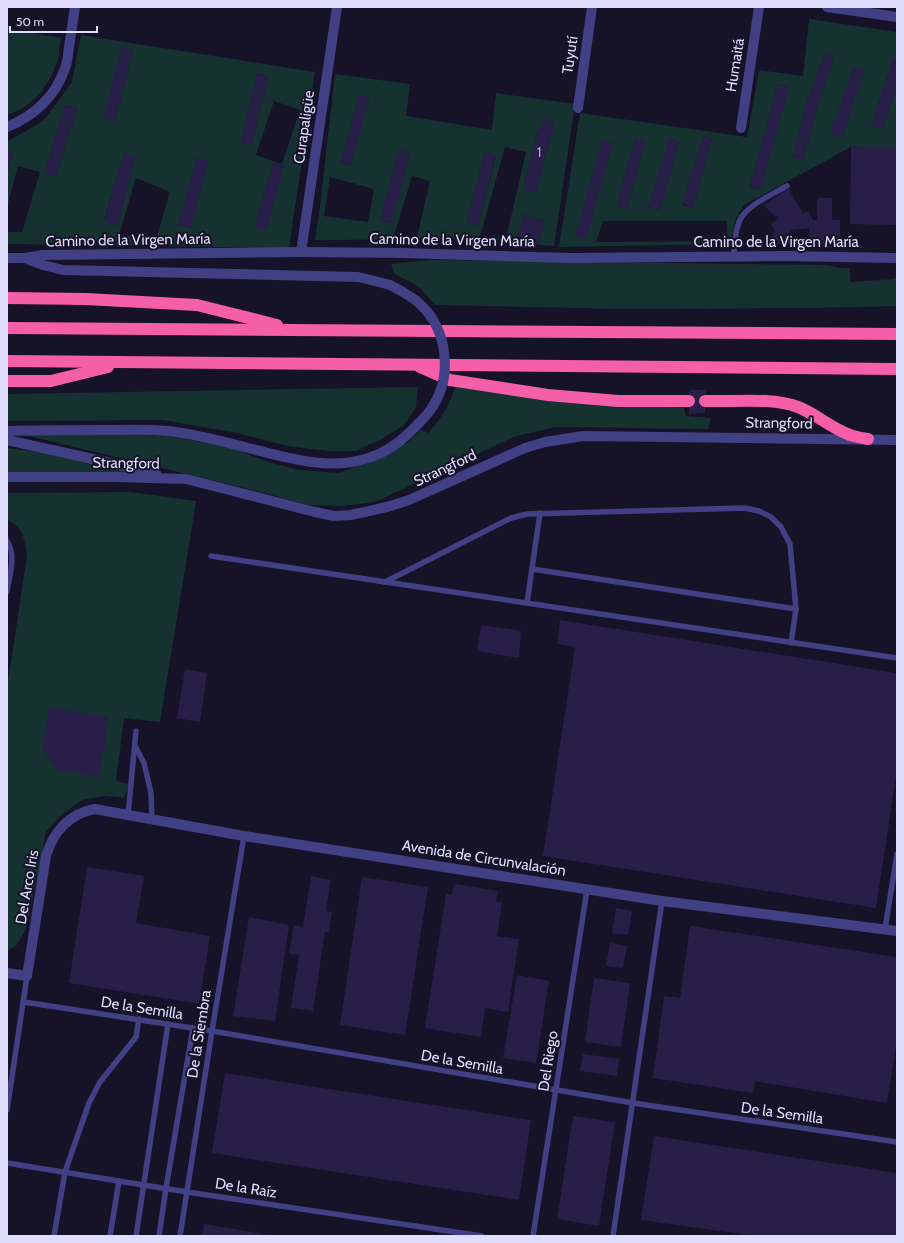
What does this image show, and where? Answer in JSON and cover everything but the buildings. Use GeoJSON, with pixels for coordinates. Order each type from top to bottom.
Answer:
{"type":"FeatureCollection","features":[{"type":"Feature","properties":{"kind":"highway"},"geometry":{"type":"LineString","coordinates":[[7,298],[86,299],[197,305],[298,330]]}},
{"type":"Feature","properties":{"kind":"highway"},"geometry":{"type":"LineString","coordinates":[[7,328],[897,334]]}},
{"type":"Feature","properties":{"kind":"highway"},"geometry":{"type":"LineString","coordinates":[[7,361],[897,369]]}},
{"type":"Feature","properties":{"kind":"highway"},"geometry":{"type":"LineString","coordinates":[[7,382],[50,381],[126,362]]}},
{"type":"Feature","properties":{"kind":"highway"},"geometry":{"type":"LineString","coordinates":[[416,365],[450,380],[548,395],[618,401],[689,401]]}},
{"type":"Feature","properties":{"kind":"highway"},"geometry":{"type":"LineString","coordinates":[[705,402],[775,402],[788,404],[811,414],[851,436],[868,439]]}},
{"type":"Feature","properties":{"kind":"street"},"geometry":{"type":"LineString","coordinates":[[7,127],[33,114],[44,104],[56,88],[66,66],[75,7]]}},
{"type":"Feature","properties":{"kind":"street","name":"Curapaligüe"},"geometry":{"type":"LineString","coordinates":[[301,252],[337,7]]}},
{"type":"Feature","properties":{"kind":"street","name":"Tuyutí"},"geometry":{"type":"LineString","coordinates":[[578,108],[592,7]]}},
{"type":"Feature","properties":{"kind":"street","name":"Humaitá"},"geometry":{"type":"LineString","coordinates":[[741,128],[759,7]]}},
{"type":"Feature","properties":{"kind":"street"},"geometry":{"type":"LineString","coordinates":[[827,7],[897,17]]}},
{"type":"Feature","properties":{"kind":"street","name":"Camino de la Virgen María"},"geometry":{"type":"LineString","coordinates":[[7,258],[25,258],[43,255],[301,252],[402,253],[571,258],[786,256],[897,258]]}},
{"type":"Feature","properties":{"kind":"street"},"geometry":{"type":"LineString","coordinates":[[7,431],[167,431],[225,442],[287,458],[319,463],[340,464],[359,461],[382,453],[404,438],[432,409],[440,392],[444,374],[445,356],[441,337],[433,320],[421,305],[407,293],[390,285],[358,277],[63,270],[43,266],[25,258]]}},
{"type":"Feature","properties":{"kind":"street","name":"Strangford"},"geometry":{"type":"LineString","coordinates":[[7,477],[115,477],[186,480],[334,516],[351,515],[387,507],[409,500],[525,448],[546,442],[583,436],[897,440]]}},
{"type":"Feature","properties":{"kind":"street"},"geometry":{"type":"LineString","coordinates":[[7,440],[186,480]]}},
{"type":"Feature","properties":{"kind":"street","name":"Avenida de Circunvalación"},"geometry":{"type":"LineString","coordinates":[[70,819],[85,811],[95,810],[244,836],[587,890],[897,931]]}},
{"type":"Feature","properties":{"kind":"street","name":"Del Arco Iris"},"geometry":{"type":"LineString","coordinates":[[28,976],[49,844],[58,830],[70,819]]}},
{"type":"Feature","properties":{"kind":"street"},"geometry":{"type":"LineString","coordinates":[[7,973],[28,976]]}},
{"type":"Feature","properties":{"kind":"lane"},"geometry":{"type":"LineString","coordinates":[[734,257],[734,245],[739,221],[745,213],[757,204],[787,186]]}},
{"type":"Feature","properties":{"kind":"lane"},"geometry":{"type":"LineString","coordinates":[[384,582],[511,518],[527,514],[745,508],[759,511],[771,517],[781,527],[790,544],[796,609],[791,643]]}},
{"type":"Feature","properties":{"kind":"lane"},"geometry":{"type":"LineString","coordinates":[[527,604],[540,513]]}},
{"type":"Feature","properties":{"kind":"lane"},"geometry":{"type":"LineString","coordinates":[[7,541],[12,558],[7,592]]}},
{"type":"Feature","properties":{"kind":"lane"},"geometry":{"type":"LineString","coordinates":[[211,556],[897,658]]}},
{"type":"Feature","properties":{"kind":"lane"},"geometry":{"type":"LineString","coordinates":[[532,569],[796,609]]}},
{"type":"Feature","properties":{"kind":"lane"},"geometry":{"type":"LineString","coordinates":[[128,815],[136,731]]}},
{"type":"Feature","properties":{"kind":"lane"},"geometry":{"type":"LineString","coordinates":[[135,746],[144,763],[151,793],[152,820]]}},
{"type":"Feature","properties":{"kind":"lane","name":"De la Siembra"},"geometry":{"type":"LineString","coordinates":[[180,1236],[244,836]]}},
{"type":"Feature","properties":{"kind":"lane"},"geometry":{"type":"LineString","coordinates":[[885,929],[897,854]]}},
{"type":"Feature","properties":{"kind":"lane","name":"Del Riego"},"geometry":{"type":"LineString","coordinates":[[533,1236],[587,890]]}},
{"type":"Feature","properties":{"kind":"lane"},"geometry":{"type":"LineString","coordinates":[[613,1236],[662,901]]}},
{"type":"Feature","properties":{"kind":"lane","name":"Del Arco Iris"},"geometry":{"type":"LineString","coordinates":[[7,1110],[28,976]]}},
{"type":"Feature","properties":{"kind":"lane","name":"De la Semilla"},"geometry":{"type":"LineString","coordinates":[[24,1002],[212,1031],[633,1103],[897,1142]]}},
{"type":"Feature","properties":{"kind":"lane"},"geometry":{"type":"LineString","coordinates":[[54,1236],[65,1172],[89,1102],[100,1082],[136,1037],[139,1020]]}},
{"type":"Feature","properties":{"kind":"lane"},"geometry":{"type":"LineString","coordinates":[[136,1236],[168,1024]]}},
{"type":"Feature","properties":{"kind":"lane"},"geometry":{"type":"LineString","coordinates":[[159,1236],[193,1028]]}},
{"type":"Feature","properties":{"kind":"lane","name":"De la Raíz"},"geometry":{"type":"LineString","coordinates":[[7,1163],[187,1192],[482,1236]]}},
{"type":"Feature","properties":{"kind":"lane"},"geometry":{"type":"LineString","coordinates":[[110,1236],[119,1181]]}},
{"type":"Feature","properties":{"kind":"green space"},"geometry":{"type":"Polygon","coordinates":[[[809,19],[897,32],[897,61],[893,60],[871,126],[882,129],[897,85],[897,147],[851,147],[744,205],[736,218],[731,244],[559,247],[580,113],[747,137],[759,70],[803,76],[809,19]],[[824,55],[806,104],[793,157],[803,160],[817,107],[834,57],[824,55]],[[854,67],[831,133],[843,136],[853,103],[854,67]],[[778,84],[750,187],[760,190],[789,87],[778,84]],[[703,136],[682,205],[693,207],[712,139],[703,136]],[[635,138],[617,206],[627,209],[645,141],[635,138]],[[670,139],[648,207],[660,210],[679,142],[670,139]],[[603,221],[596,242],[727,241],[727,221],[603,221]]]}},
{"type":"Feature","properties":{"kind":"green space"},"geometry":{"type":"Polygon","coordinates":[[[7,29],[61,38],[58,60],[51,77],[40,94],[22,109],[7,115],[7,29]]]}},
{"type":"Feature","properties":{"kind":"green space"},"geometry":{"type":"Polygon","coordinates":[[[81,35],[315,72],[289,248],[7,244],[7,232],[22,232],[40,172],[18,166],[7,208],[7,172],[13,153],[7,151],[7,142],[43,121],[72,82],[81,35]],[[121,48],[104,117],[115,120],[133,51],[121,48]],[[257,73],[241,143],[251,145],[268,77],[257,73]],[[274,101],[256,155],[282,164],[300,110],[274,101]],[[65,105],[45,173],[56,176],[77,108],[65,105]],[[124,153],[104,221],[117,225],[135,157],[124,153]],[[197,158],[178,225],[190,228],[208,161],[197,158]],[[273,163],[255,227],[284,166],[273,163]],[[136,178],[119,235],[156,239],[170,192],[136,178]]]}},
{"type":"Feature","properties":{"kind":"green space"},"geometry":{"type":"Polygon","coordinates":[[[335,74],[410,84],[406,116],[492,130],[496,93],[575,104],[554,246],[538,245],[544,221],[524,215],[517,239],[315,240],[335,74]],[[359,95],[341,163],[350,166],[369,98],[359,95]],[[543,119],[540,130],[538,130],[524,182],[526,183],[525,189],[536,192],[554,123],[543,119]],[[505,147],[480,237],[506,238],[526,152],[505,147]],[[399,150],[380,220],[391,223],[410,154],[399,150]],[[485,152],[467,222],[478,225],[496,156],[485,152]],[[412,176],[393,239],[417,237],[430,181],[412,176]],[[330,177],[324,216],[368,222],[374,189],[330,177]]]}},
{"type":"Feature","properties":{"kind":"green space"},"geometry":{"type":"Polygon","coordinates":[[[432,260],[826,265],[850,268],[850,282],[894,279],[897,276],[897,306],[622,309],[435,305],[419,287],[395,274],[391,264],[432,260]]]}},
{"type":"Feature","properties":{"kind":"green space"},"geometry":{"type":"Polygon","coordinates":[[[457,384],[546,401],[684,408],[686,416],[711,418],[708,429],[555,427],[513,437],[375,502],[343,506],[308,505],[261,492],[25,435],[112,434],[168,436],[229,447],[268,462],[300,470],[339,473],[407,443],[421,430],[428,433],[438,422],[457,384]]]}},
{"type":"Feature","properties":{"kind":"green space"},"geometry":{"type":"Polygon","coordinates":[[[418,387],[416,407],[404,425],[382,439],[355,451],[329,451],[288,446],[233,432],[163,420],[7,421],[7,394],[418,387]]]}},
{"type":"Feature","properties":{"kind":"green space"},"geometry":{"type":"Polygon","coordinates":[[[7,448],[39,452],[147,474],[7,472],[7,448]]]}},
{"type":"Feature","properties":{"kind":"green space"},"geometry":{"type":"Polygon","coordinates":[[[130,492],[196,501],[160,722],[124,718],[116,781],[129,784],[124,798],[105,796],[82,800],[61,815],[46,832],[25,931],[16,946],[7,951],[7,688],[27,556],[24,540],[20,530],[17,526],[7,520],[7,493],[130,492]]]}}]}
